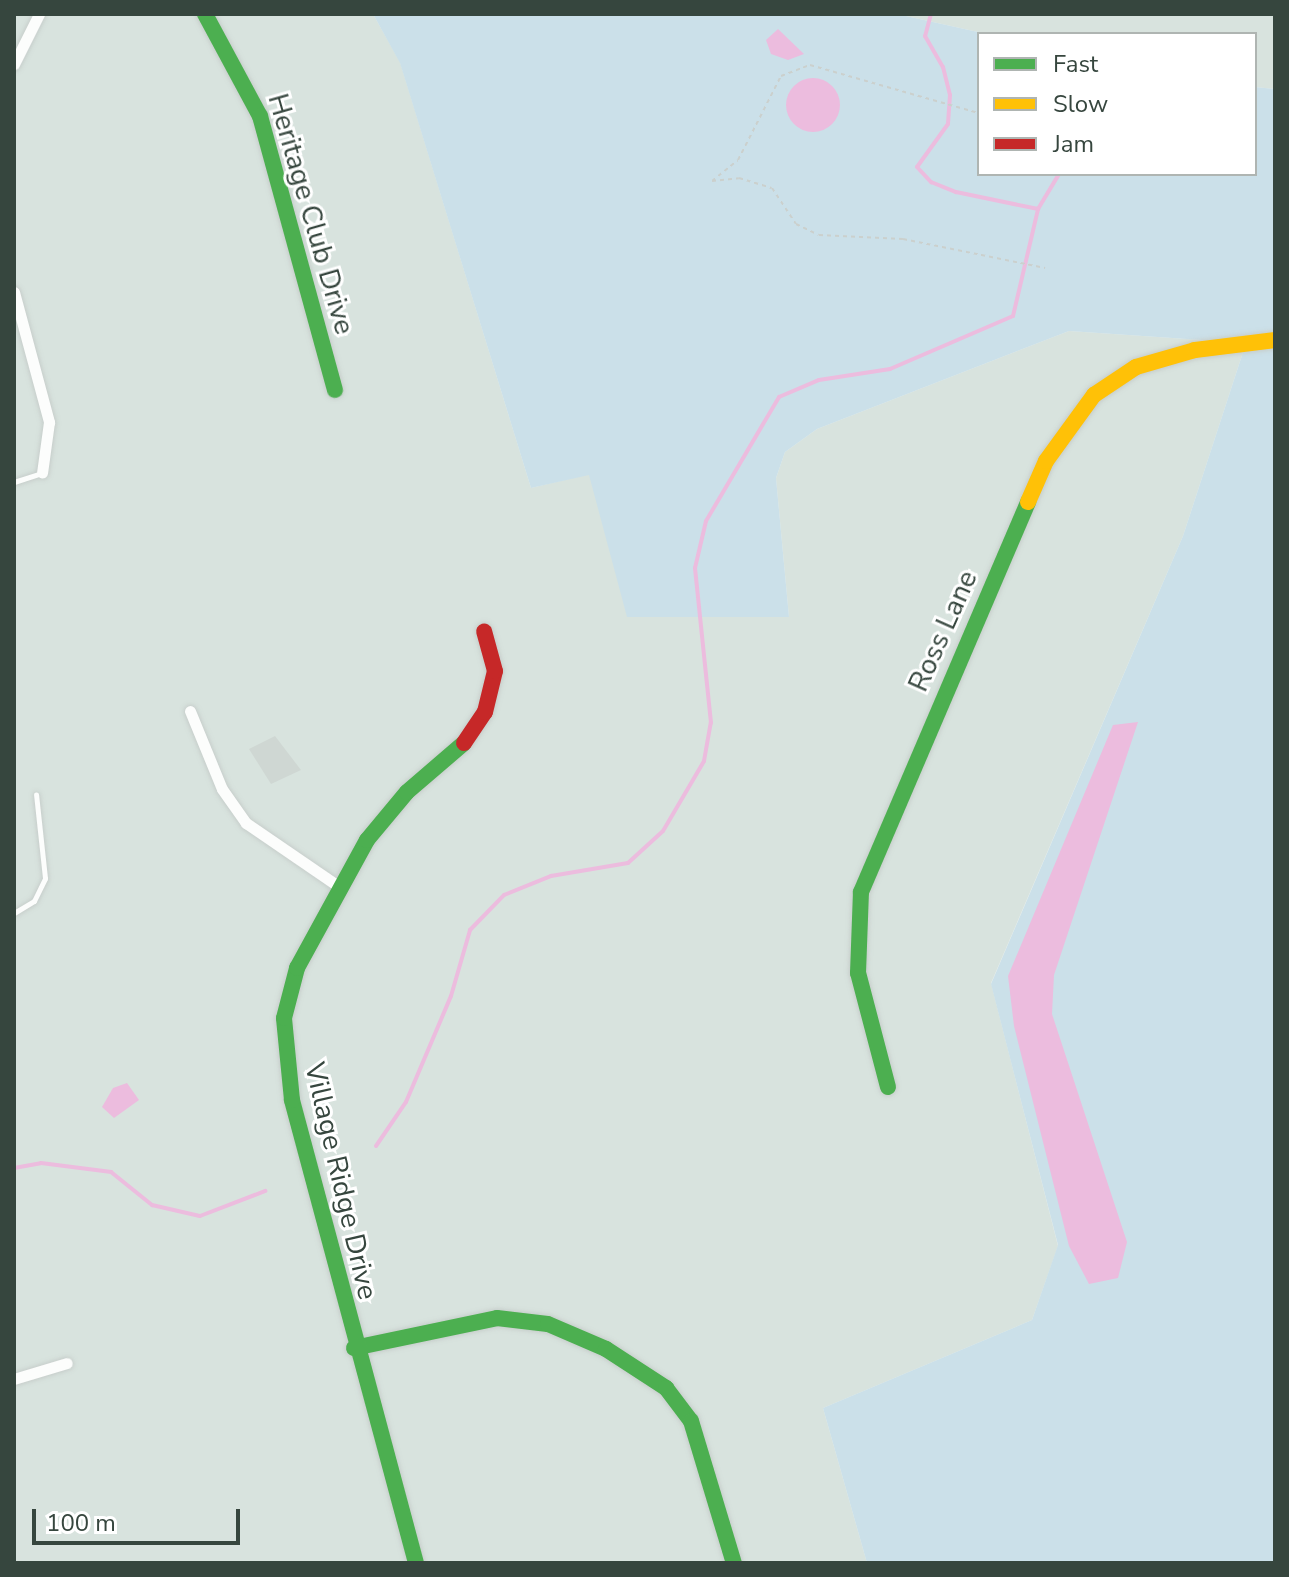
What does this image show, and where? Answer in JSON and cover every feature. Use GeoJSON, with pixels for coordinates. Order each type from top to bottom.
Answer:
{"type":"FeatureCollection","features":[{"type":"Feature","properties":{"kind":"street"},"geometry":{"type":"LineString","coordinates":[[14,64],[39,14]]}},
{"type":"Feature","properties":{"kind":"street","name":"Heritage Club Drive"},"geometry":{"type":"LineString","coordinates":[[205,14],[260,116],[335,390]]}},
{"type":"Feature","properties":{"kind":"street"},"geometry":{"type":"LineString","coordinates":[[14,292],[49,422],[42,473]]}},
{"type":"Feature","properties":{"kind":"street","name":"Ross Lane"},"geometry":{"type":"LineString","coordinates":[[888,1087],[858,973],[861,892],[1046,461],[1094,395],[1136,367],[1195,350],[1275,340]]}},
{"type":"Feature","properties":{"kind":"street","name":"Village Ridge Drive"},"geometry":{"type":"LineString","coordinates":[[416,1563],[354,1348],[292,1100],[283,1038],[293,978],[338,886],[385,815],[474,730],[495,671],[484,631]]}},
{"type":"Feature","properties":{"kind":"street"},"geometry":{"type":"LineString","coordinates":[[190,711],[222,789],[246,823],[338,886]]}},
{"type":"Feature","properties":{"kind":"street"},"geometry":{"type":"LineString","coordinates":[[354,1348],[497,1318],[548,1324],[606,1349],[666,1388],[691,1421],[734,1563]]}},
{"type":"Feature","properties":{"kind":"street"},"geometry":{"type":"LineString","coordinates":[[14,1379],[67,1363]]}},
{"type":"Feature","properties":{"kind":"lane"},"geometry":{"type":"LineString","coordinates":[[14,482],[42,473]]}},
{"type":"Feature","properties":{"kind":"lane"},"geometry":{"type":"LineString","coordinates":[[14,913],[34,901],[45,878],[36,794]]}},
{"type":"Feature","properties":{"kind":"path"},"geometry":{"type":"LineString","coordinates":[[977,113],[961,111],[937,99],[810,65],[781,76],[738,160],[712,181],[739,178],[772,188],[796,224],[819,235],[903,239],[1045,268]]}},
{"type":"Feature","properties":{"kind":"shaded area"},"geometry":{"type":"Polygon","coordinates":[[[14,14],[373,14],[400,62],[531,488],[589,474],[789,617],[776,478],[785,452],[817,429],[1069,331],[1246,343],[1183,536],[991,983],[1058,1246],[1032,1320],[823,1408],[867,1563],[14,1563],[14,14]]]}},
{"type":"Feature","properties":{"kind":"shaded area"},"geometry":{"type":"Polygon","coordinates":[[[373,14],[897,14],[978,32],[977,176],[1257,176],[1257,87],[1275,89],[1275,1563],[867,1563],[823,1408],[1032,1320],[1058,1245],[991,984],[1183,536],[1246,343],[1069,331],[817,429],[785,452],[776,478],[789,617],[627,617],[589,475],[531,488],[400,63],[373,14]]]}},
{"type":"Feature","properties":{"kind":"shaded area"},"geometry":{"type":"Polygon","coordinates":[[[897,14],[1275,14],[1275,89],[1257,87],[1257,32],[978,32],[897,14]]]}},
{"type":"Feature","properties":{"kind":"shaded area"},"geometry":{"type":"Polygon","coordinates":[[[778,29],[804,54],[788,60],[771,54],[766,40],[778,29]]]}},
{"type":"Feature","properties":{"kind":"shaded area"},"geometry":{"type":"Polygon","coordinates":[[[813,78],[832,86],[840,105],[832,124],[813,132],[794,124],[786,105],[794,86],[813,78]]]}},
{"type":"Feature","properties":{"kind":"shaded area"},"geometry":{"type":"Polygon","coordinates":[[[1138,722],[1054,975],[1052,1014],[1127,1242],[1118,1278],[1089,1284],[1069,1246],[1014,1026],[1008,976],[1113,725],[1138,722]]]}},
{"type":"Feature","properties":{"kind":"shaded area"},"geometry":{"type":"Polygon","coordinates":[[[127,1083],[139,1100],[114,1118],[102,1107],[113,1088],[127,1083]]]}},
{"type":"Feature","properties":{"kind":"building"},"geometry":{"type":"Polygon","coordinates":[[[275,736],[301,770],[271,784],[249,749],[275,736]]]}},
{"type":"Feature","properties":{"kind":"waterway"},"geometry":{"type":"LineString","coordinates":[[931,14],[925,36],[943,67],[950,95],[948,124],[917,167],[931,182],[956,192],[1038,209]]}},
{"type":"Feature","properties":{"kind":"waterway"},"geometry":{"type":"LineString","coordinates":[[376,1146],[406,1102],[451,996],[470,930],[504,895],[551,876],[628,863],[663,831],[704,761],[711,723],[695,568],[706,521],[779,397],[819,380],[890,369],[1013,316],[1038,209],[1058,176]]}},
{"type":"Feature","properties":{"kind":"waterway"},"geometry":{"type":"LineString","coordinates":[[14,1168],[41,1163],[111,1172],[152,1205],[200,1216],[265,1191]]}},
{"type":"Feature","properties":{"kind":"traffic: fast"},"geometry":{"type":"LineString","coordinates":[[205,14],[260,116],[335,390]]}},
{"type":"Feature","properties":{"kind":"traffic: fast"},"geometry":{"type":"LineString","coordinates":[[888,1087],[858,973],[861,892],[1028,502]]}},
{"type":"Feature","properties":{"kind":"traffic: fast"},"geometry":{"type":"LineString","coordinates":[[416,1563],[292,1100],[284,1018],[297,968],[367,840],[407,792],[464,743]]}},
{"type":"Feature","properties":{"kind":"traffic: fast"},"geometry":{"type":"LineString","coordinates":[[354,1348],[497,1318],[548,1324],[606,1349],[666,1388],[691,1421],[734,1563]]}},
{"type":"Feature","properties":{"kind":"traffic: slow"},"geometry":{"type":"LineString","coordinates":[[1028,502],[1046,461],[1094,395],[1136,367],[1195,350],[1275,340]]}},
{"type":"Feature","properties":{"kind":"traffic: jam"},"geometry":{"type":"LineString","coordinates":[[464,743],[485,712],[495,671],[484,631]]}}]}
